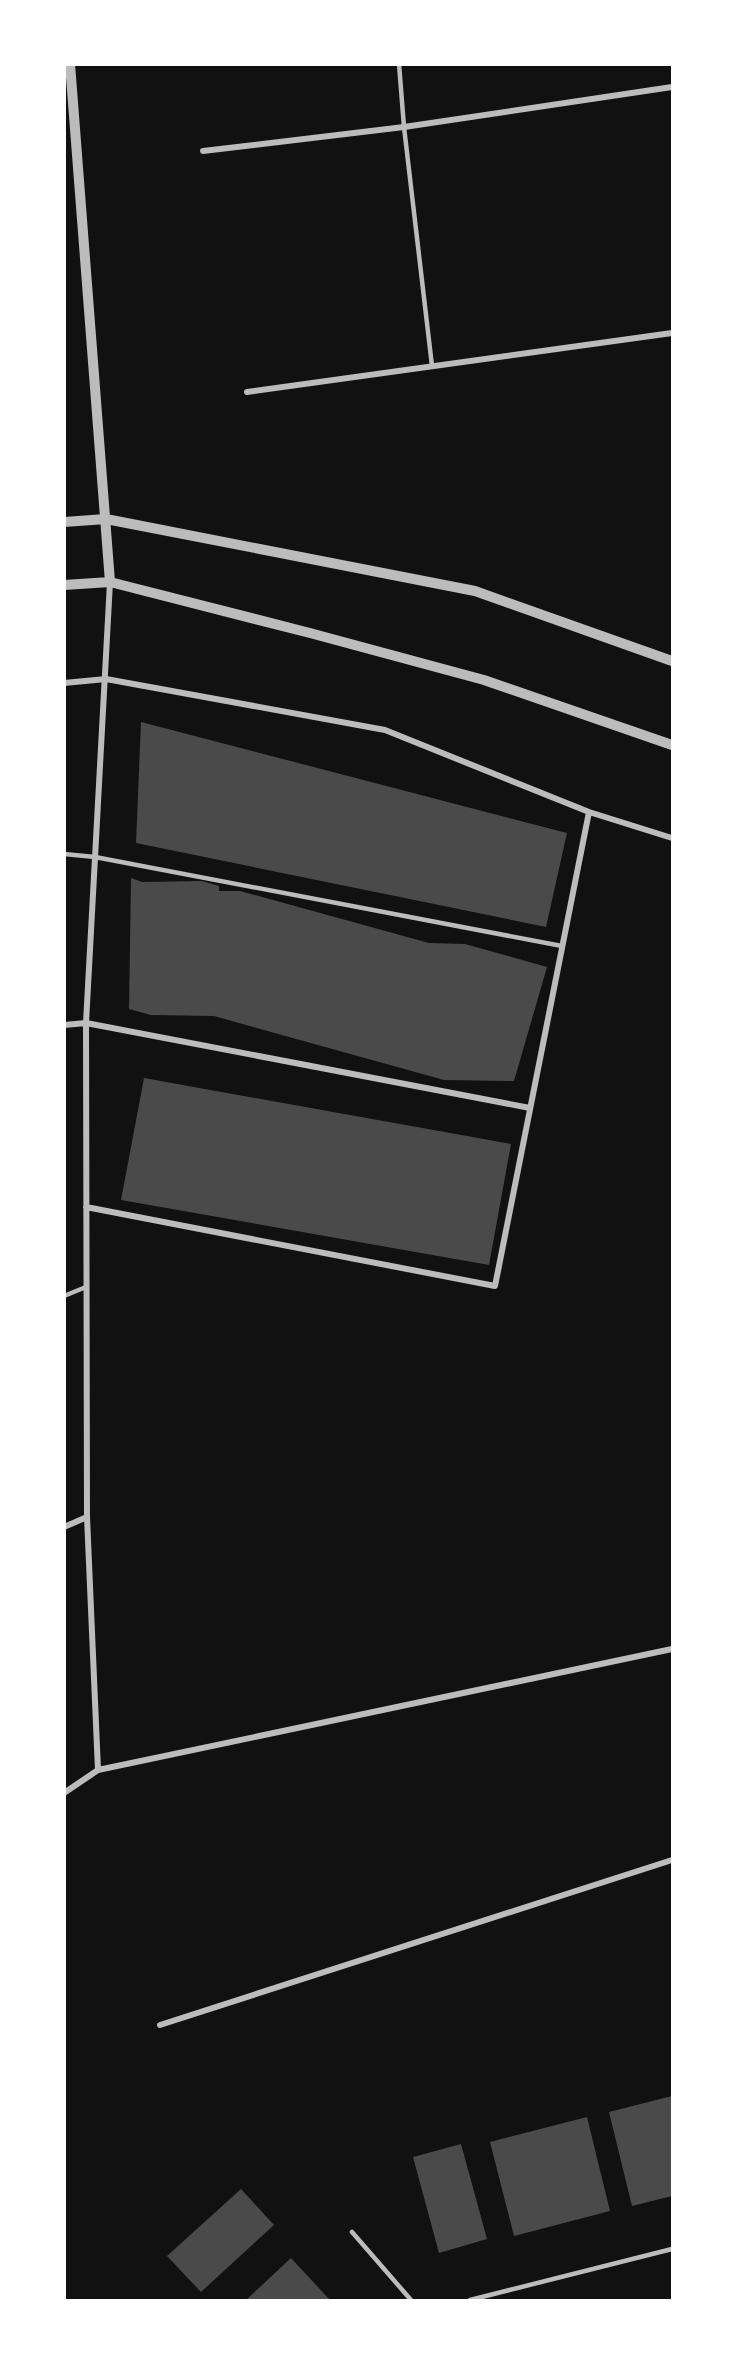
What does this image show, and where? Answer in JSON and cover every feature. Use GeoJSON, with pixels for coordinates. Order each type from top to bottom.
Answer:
{"type":"FeatureCollection","features":[{"type":"Feature","properties":{"kind":"street"},"geometry":{"type":"LineString","coordinates":[[70,64],[110,582],[86,1023],[87,1517],[98,1770]]}},
{"type":"Feature","properties":{"kind":"street"},"geometry":{"type":"LineString","coordinates":[[203,151],[404,127],[672,87]]}},
{"type":"Feature","properties":{"kind":"street"},"geometry":{"type":"LineString","coordinates":[[247,392],[672,333]]}},
{"type":"Feature","properties":{"kind":"street"},"geometry":{"type":"LineString","coordinates":[[64,522],[106,519],[475,591],[672,661]]}},
{"type":"Feature","properties":{"kind":"street"},"geometry":{"type":"LineString","coordinates":[[64,585],[110,582],[484,680],[672,745]]}},
{"type":"Feature","properties":{"kind":"street"},"geometry":{"type":"LineString","coordinates":[[64,682],[106,679],[385,730],[589,812],[672,838]]}},
{"type":"Feature","properties":{"kind":"street"},"geometry":{"type":"LineString","coordinates":[[87,1207],[495,1286],[589,812]]}},
{"type":"Feature","properties":{"kind":"street"},"geometry":{"type":"LineString","coordinates":[[64,1025],[86,1023],[530,1108]]}},
{"type":"Feature","properties":{"kind":"street"},"geometry":{"type":"LineString","coordinates":[[64,1527],[87,1517]]}},
{"type":"Feature","properties":{"kind":"street"},"geometry":{"type":"LineString","coordinates":[[64,1793],[98,1770],[672,1649]]}},
{"type":"Feature","properties":{"kind":"street"},"geometry":{"type":"LineString","coordinates":[[160,2025],[672,1860]]}},
{"type":"Feature","properties":{"kind":"lane"},"geometry":{"type":"LineString","coordinates":[[399,64],[404,127],[432,366]]}},
{"type":"Feature","properties":{"kind":"lane"},"geometry":{"type":"LineString","coordinates":[[64,854],[95,857],[562,946]]}},
{"type":"Feature","properties":{"kind":"lane"},"geometry":{"type":"LineString","coordinates":[[64,1296],[87,1287]]}},
{"type":"Feature","properties":{"kind":"lane"},"geometry":{"type":"LineString","coordinates":[[352,2232],[411,2301]]}},
{"type":"Feature","properties":{"kind":"lane"},"geometry":{"type":"LineString","coordinates":[[470,2301],[672,2249]]}},
{"type":"Feature","properties":{"kind":"building"},"geometry":{"type":"Polygon","coordinates":[[[141,722],[567,833],[546,927],[136,843],[141,722]]]}},
{"type":"Feature","properties":{"kind":"building"},"geometry":{"type":"Polygon","coordinates":[[[131,878],[142,882],[202,881],[219,886],[219,891],[240,891],[429,943],[465,944],[547,967],[514,1081],[444,1080],[214,1016],[151,1015],[129,1009],[131,878]]]}},
{"type":"Feature","properties":{"kind":"building"},"geometry":{"type":"Polygon","coordinates":[[[144,1078],[511,1144],[489,1265],[121,1200],[144,1078]]]}},
{"type":"Feature","properties":{"kind":"building"},"geometry":{"type":"Polygon","coordinates":[[[672,2096],[672,2196],[632,2206],[609,2112],[672,2096]]]}},
{"type":"Feature","properties":{"kind":"building"},"geometry":{"type":"Polygon","coordinates":[[[587,2117],[610,2211],[514,2236],[490,2142],[587,2117]]]}},
{"type":"Feature","properties":{"kind":"building"},"geometry":{"type":"Polygon","coordinates":[[[461,2144],[487,2239],[439,2253],[413,2157],[461,2144]]]}},
{"type":"Feature","properties":{"kind":"building"},"geometry":{"type":"Polygon","coordinates":[[[241,2189],[274,2225],[201,2292],[167,2256],[241,2189]]]}},
{"type":"Feature","properties":{"kind":"building"},"geometry":{"type":"Polygon","coordinates":[[[291,2258],[330,2300],[246,2300],[291,2258]]]}}]}
